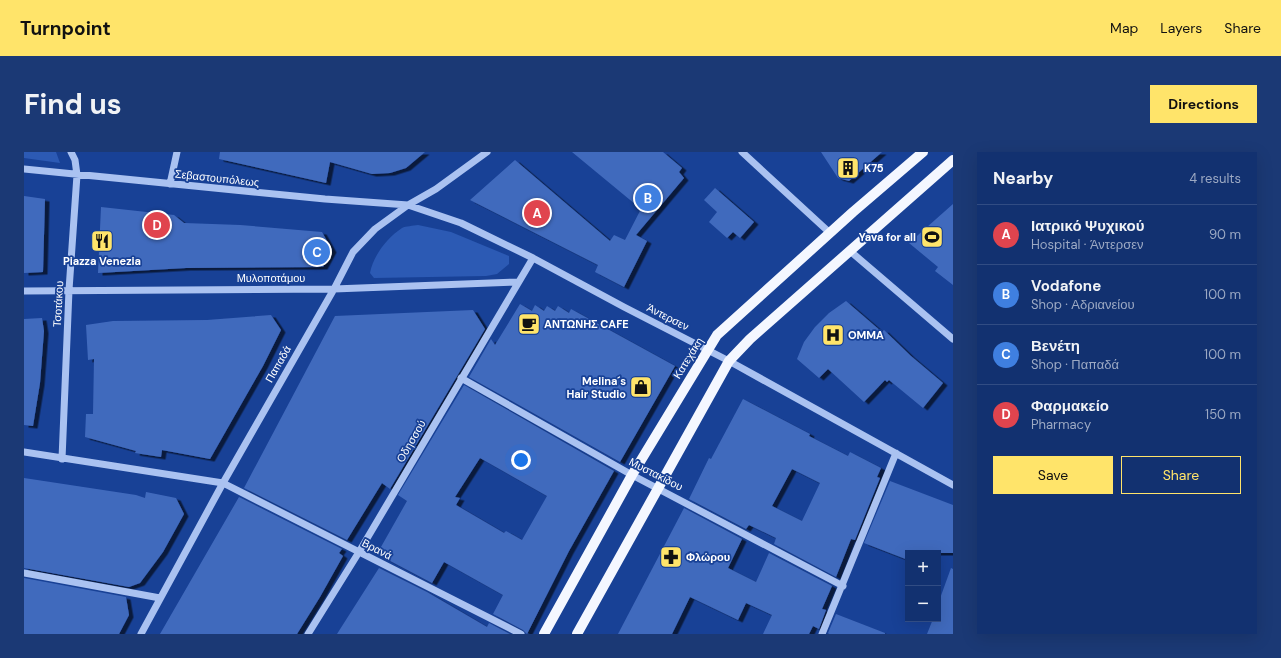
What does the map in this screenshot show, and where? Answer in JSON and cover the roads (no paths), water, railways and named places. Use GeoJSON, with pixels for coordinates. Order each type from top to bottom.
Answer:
{"type":"FeatureCollection","features":[{"type":"Feature","properties":{"kind":"main road","name":"Κατεχάκη"},"geometry":{"type":"LineString","coordinates":[[544,634],[632,475],[706,350],[717,335],[732,320],[923,152]]}},
{"type":"Feature","properties":{"kind":"main road"},"geometry":{"type":"LineString","coordinates":[[577,634],[729,361],[750,339],[953,160]]}},
{"type":"Feature","properties":{"kind":"street","name":"Τσοτάκου"},"geometry":{"type":"LineString","coordinates":[[62,459],[69,290],[77,175],[75,160],[71,152]]}},
{"type":"Feature","properties":{"kind":"street"},"geometry":{"type":"LineString","coordinates":[[170,184],[177,152]]}},
{"type":"Feature","properties":{"kind":"street","name":"Παπαδά"},"geometry":{"type":"LineString","coordinates":[[141,634],[223,483],[334,289],[353,252],[375,229],[408,205],[436,190],[487,152]]}},
{"type":"Feature","properties":{"kind":"street"},"geometry":{"type":"LineString","coordinates":[[742,152],[830,233]]}},
{"type":"Feature","properties":{"kind":"street","name":"Σεβαστουπόλεως"},"geometry":{"type":"LineString","coordinates":[[24,169],[325,199],[408,205]]}},
{"type":"Feature","properties":{"kind":"street","name":"Άντερσεν"},"geometry":{"type":"LineString","coordinates":[[408,205],[461,223],[532,258],[729,361],[953,485]]}},
{"type":"Feature","properties":{"kind":"street"},"geometry":{"type":"LineString","coordinates":[[850,251],[953,339]]}},
{"type":"Feature","properties":{"kind":"street","name":"Οδησσού"},"geometry":{"type":"LineString","coordinates":[[308,634],[359,552],[532,258]]}},
{"type":"Feature","properties":{"kind":"street","name":"Μυλοποτάμου"},"geometry":{"type":"LineString","coordinates":[[24,291],[334,289],[517,282]]}},
{"type":"Feature","properties":{"kind":"street","name":"Μυστακίδου"},"geometry":{"type":"LineString","coordinates":[[461,378],[632,475],[658,487],[843,586]]}},
{"type":"Feature","properties":{"kind":"street","name":"Βρανά"},"geometry":{"type":"LineString","coordinates":[[24,452],[223,483],[521,634]]}},
{"type":"Feature","properties":{"kind":"street"},"geometry":{"type":"LineString","coordinates":[[822,634],[843,586],[896,453]]}},
{"type":"Feature","properties":{"kind":"street"},"geometry":{"type":"LineString","coordinates":[[24,572],[160,598]]}},
{"type":"Feature","properties":{"kind":"place","name":"K75"},"geometry":{"type":"Point","coordinates":[848,168]}},
{"type":"Feature","properties":{"kind":"place","name":"Vodafone"},"geometry":{"type":"Point","coordinates":[648,198]}},
{"type":"Feature","properties":{"kind":"place","name":"Ιατρικό Ψυχικού"},"geometry":{"type":"Point","coordinates":[537,213]}},
{"type":"Feature","properties":{"kind":"place","name":"Φαρμακείο"},"geometry":{"type":"Point","coordinates":[157,225]}},
{"type":"Feature","properties":{"kind":"place","name":"Yava for all"},"geometry":{"type":"Point","coordinates":[932,237]}},
{"type":"Feature","properties":{"kind":"place","name":"Piazza Venezia"},"geometry":{"type":"Point","coordinates":[102,241]}},
{"type":"Feature","properties":{"kind":"place","name":"Βενέτη"},"geometry":{"type":"Point","coordinates":[317,252]}},
{"type":"Feature","properties":{"kind":"place","name":"ΑΝΤΩΝΗΣ CAFE"},"geometry":{"type":"Point","coordinates":[529,324]}},
{"type":"Feature","properties":{"kind":"place","name":"OMMA"},"geometry":{"type":"Point","coordinates":[833,335]}},
{"type":"Feature","properties":{"kind":"place","name":"Melina´s Hair Studio"},"geometry":{"type":"Point","coordinates":[641,387]}},
{"type":"Feature","properties":{"kind":"place","name":"Φλώρου"},"geometry":{"type":"Point","coordinates":[671,557]}}]}
